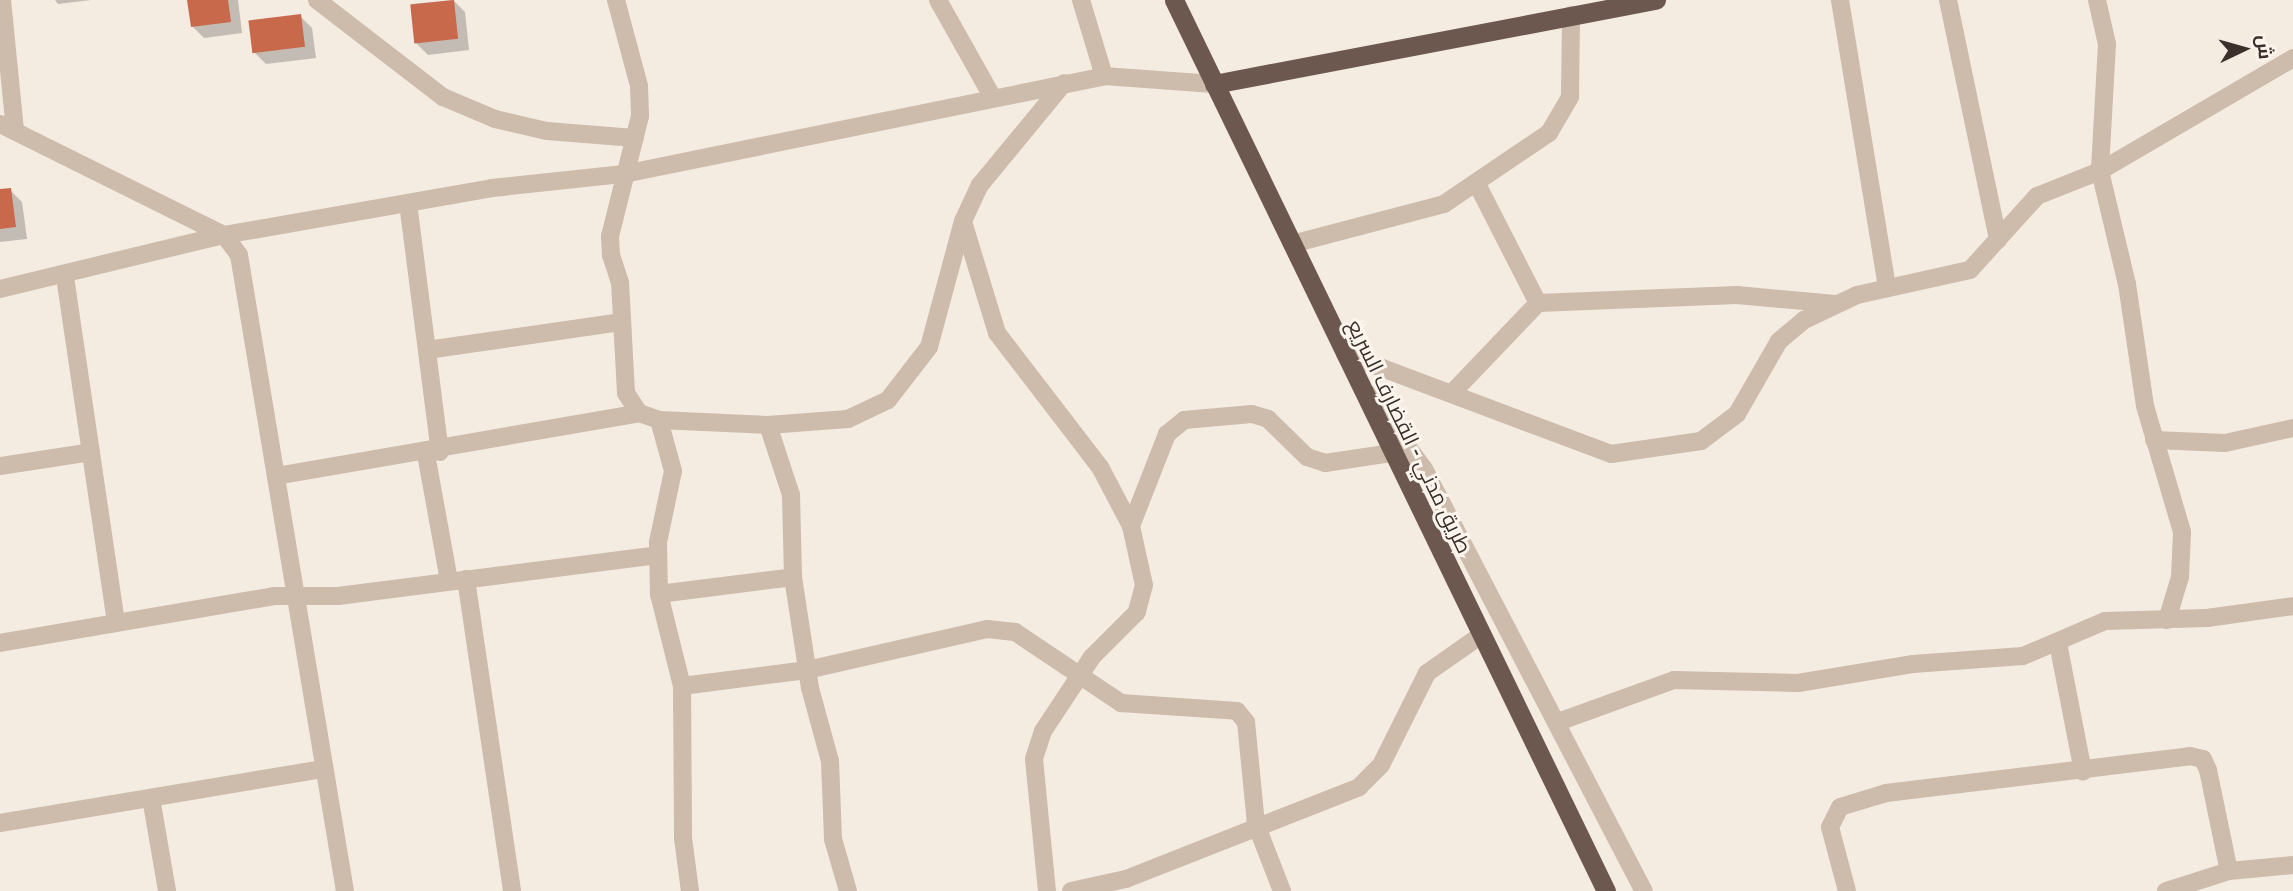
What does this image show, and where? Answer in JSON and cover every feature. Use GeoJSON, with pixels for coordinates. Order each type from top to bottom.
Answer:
{"type":"FeatureCollection","features":[{"type":"Feature","properties":{"kind":"highway","name":"طريق مدني - القضارف السريع"},"geometry":{"type":"LineString","coordinates":[[1174,0],[1605,891]]}},
{"type":"Feature","properties":{"kind":"highway"},"geometry":{"type":"LineString","coordinates":[[1214,84],[1656,0]]}},
{"type":"Feature","properties":{"kind":"street"},"geometry":{"type":"LineString","coordinates":[[2,0],[8,127],[224,235],[247,281],[295,597],[345,891]]}},
{"type":"Feature","properties":{"kind":"street"},"geometry":{"type":"LineString","coordinates":[[317,0],[443,97],[495,119],[547,131],[635,138]]}},
{"type":"Feature","properties":{"kind":"street"},"geometry":{"type":"LineString","coordinates":[[616,0],[639,86],[635,138],[610,236],[622,322],[626,393],[639,413]]}},
{"type":"Feature","properties":{"kind":"street"},"geometry":{"type":"LineString","coordinates":[[938,0],[993,98]]}},
{"type":"Feature","properties":{"kind":"street"},"geometry":{"type":"LineString","coordinates":[[1081,0],[1104,76]]}},
{"type":"Feature","properties":{"kind":"street"},"geometry":{"type":"LineString","coordinates":[[1840,0],[1887,286]]}},
{"type":"Feature","properties":{"kind":"street"},"geometry":{"type":"LineString","coordinates":[[1948,0],[1998,240]]}},
{"type":"Feature","properties":{"kind":"street"},"geometry":{"type":"LineString","coordinates":[[2097,0],[2107,44],[2100,171],[2154,440],[2182,532],[2180,577],[2167,620]]}},
{"type":"Feature","properties":{"kind":"street"},"geometry":{"type":"LineString","coordinates":[[1292,244],[1444,204],[1478,186],[1563,116],[1570,97],[1572,15]]}},
{"type":"Feature","properties":{"kind":"street"},"geometry":{"type":"LineString","coordinates":[[1345,354],[1453,392],[1611,454],[1701,441],[1737,414],[1779,341],[1835,304],[1887,286],[1970,270],[2037,196],[2100,171],[2293,58]]}},
{"type":"Feature","properties":{"kind":"street"},"geometry":{"type":"LineString","coordinates":[[0,289],[65,277],[224,235],[408,203],[624,174],[1104,76],[1214,84]]}},
{"type":"Feature","properties":{"kind":"street"},"geometry":{"type":"LineString","coordinates":[[276,476],[433,453],[639,413],[659,420],[768,425],[848,419],[888,400],[929,347],[963,221],[994,163],[1065,83]]}},
{"type":"Feature","properties":{"kind":"street"},"geometry":{"type":"LineString","coordinates":[[1478,186],[1538,303]]}},
{"type":"Feature","properties":{"kind":"street"},"geometry":{"type":"LineString","coordinates":[[408,203],[427,350],[433,453],[512,891]]}},
{"type":"Feature","properties":{"kind":"street"},"geometry":{"type":"LineString","coordinates":[[963,221],[997,333],[1081,439],[1131,526],[1144,598],[1078,679],[1034,759],[1046,891]]}},
{"type":"Feature","properties":{"kind":"street"},"geometry":{"type":"LineString","coordinates":[[65,277],[116,622]]}},
{"type":"Feature","properties":{"kind":"street"},"geometry":{"type":"LineString","coordinates":[[1453,392],[1538,303],[1737,295],[1835,304]]}},
{"type":"Feature","properties":{"kind":"street"},"geometry":{"type":"LineString","coordinates":[[427,350],[622,322]]}},
{"type":"Feature","properties":{"kind":"street"},"geometry":{"type":"LineString","coordinates":[[1358,382],[1424,469],[1644,891]]}},
{"type":"Feature","properties":{"kind":"street"},"geometry":{"type":"LineString","coordinates":[[1131,526],[1167,434],[1184,420],[1260,417],[1307,457],[1325,463],[1392,453]]}},
{"type":"Feature","properties":{"kind":"street"},"geometry":{"type":"LineString","coordinates":[[659,420],[673,487],[657,555],[659,594],[682,686],[690,891]]}},
{"type":"Feature","properties":{"kind":"street"},"geometry":{"type":"LineString","coordinates":[[768,425],[792,502],[793,577],[807,670],[830,761],[833,839],[848,891]]}},
{"type":"Feature","properties":{"kind":"street"},"geometry":{"type":"LineString","coordinates":[[2154,440],[2225,443],[2293,428]]}},
{"type":"Feature","properties":{"kind":"street"},"geometry":{"type":"LineString","coordinates":[[0,466],[91,452]]}},
{"type":"Feature","properties":{"kind":"street"},"geometry":{"type":"LineString","coordinates":[[0,643],[116,622],[295,597],[657,555]]}},
{"type":"Feature","properties":{"kind":"street"},"geometry":{"type":"LineString","coordinates":[[659,594],[793,577]]}},
{"type":"Feature","properties":{"kind":"street"},"geometry":{"type":"LineString","coordinates":[[1558,722],[1674,680],[1798,683],[1913,664],[2023,656],[2105,621],[2167,620],[2293,606]]}},
{"type":"Feature","properties":{"kind":"street"},"geometry":{"type":"LineString","coordinates":[[682,686],[807,670],[987,629],[1015,632],[1078,679],[1121,703],[1237,711],[1246,722],[1256,824],[1282,891]]}},
{"type":"Feature","properties":{"kind":"street"},"geometry":{"type":"LineString","coordinates":[[1071,891],[1126,879],[1372,779],[1427,673],[1481,635]]}},
{"type":"Feature","properties":{"kind":"street"},"geometry":{"type":"LineString","coordinates":[[2058,643],[2083,772]]}},
{"type":"Feature","properties":{"kind":"street"},"geometry":{"type":"LineString","coordinates":[[1847,891],[1830,827],[1840,807],[1886,793],[2203,759],[2229,871]]}},
{"type":"Feature","properties":{"kind":"street"},"geometry":{"type":"LineString","coordinates":[[0,823],[324,769]]}},
{"type":"Feature","properties":{"kind":"street"},"geometry":{"type":"LineString","coordinates":[[151,798],[167,891]]}},
{"type":"Feature","properties":{"kind":"street"},"geometry":{"type":"LineString","coordinates":[[2166,891],[2229,871],[2293,865]]}},
{"type":"Feature","properties":{"kind":"building"},"geometry":{"type":"Polygon","coordinates":[[[187,0],[228,0],[231,22],[191,27],[187,0]]]}},
{"type":"Feature","properties":{"kind":"building"},"geometry":{"type":"Polygon","coordinates":[[[454,0],[458,39],[414,43],[410,5],[454,0]]]}},
{"type":"Feature","properties":{"kind":"building"},"geometry":{"type":"Polygon","coordinates":[[[301,14],[305,47],[252,53],[248,20],[301,14]]]}},
{"type":"Feature","properties":{"kind":"building"},"geometry":{"type":"Polygon","coordinates":[[[11,188],[16,227],[0,229],[0,189],[11,188]]]}}]}
